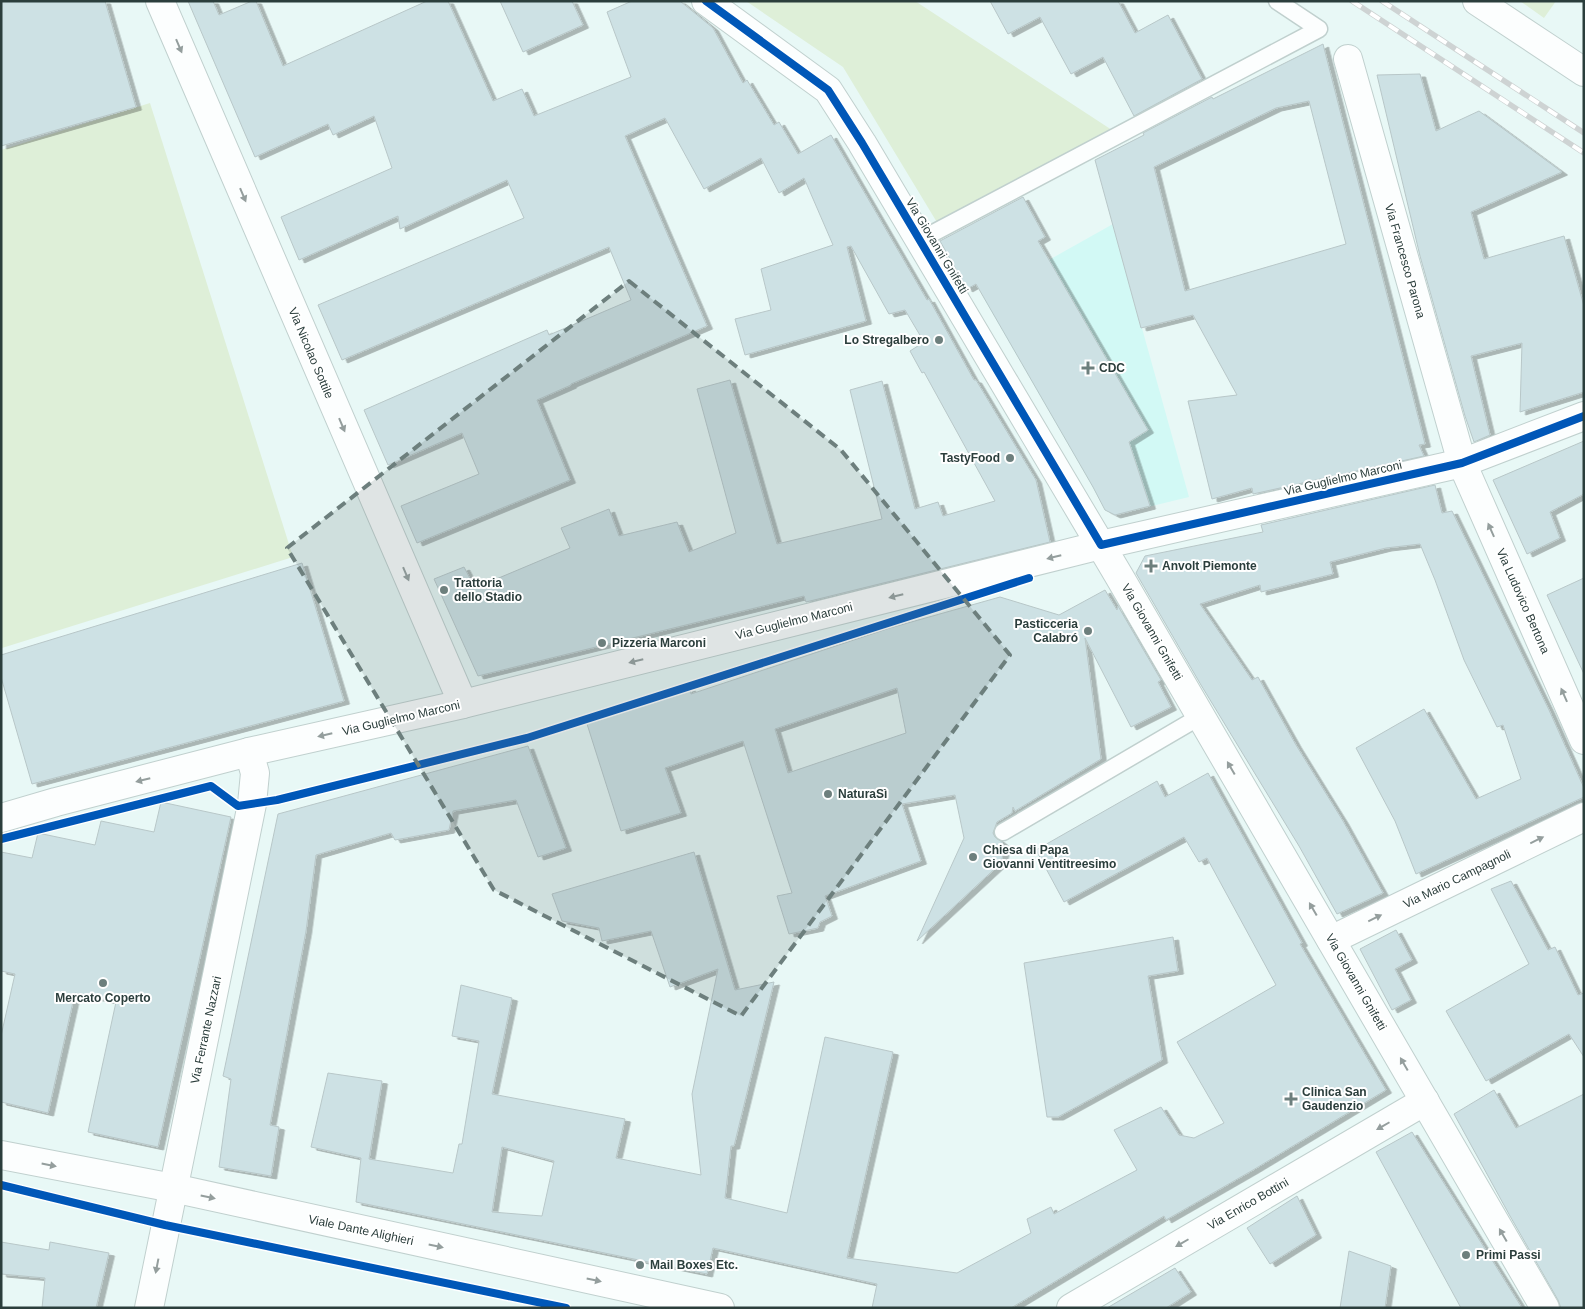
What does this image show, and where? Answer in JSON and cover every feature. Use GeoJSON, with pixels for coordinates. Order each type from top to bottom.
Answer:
{"type":"FeatureCollection","features":[{"type":"Feature","properties":{"kind":"street","name":"Via Nicolao Sottile"},"geometry":{"type":"LineString","coordinates":[[160,1],[463,704]]}},
{"type":"Feature","properties":{"kind":"street"},"geometry":{"type":"LineString","coordinates":[[1477,1],[1584,72]]}},
{"type":"Feature","properties":{"kind":"street","name":"Via Giovanni Gnifetti"},"geometry":{"type":"LineString","coordinates":[[713,3],[828,90],[862,143],[1101,545],[1545,1308]]}},
{"type":"Feature","properties":{"kind":"street","name":"Via Francesco Parona"},"geometry":{"type":"LineString","coordinates":[[1348,59],[1462,463]]}},
{"type":"Feature","properties":{"kind":"street","name":"Via Guglielmo Marconi"},"geometry":{"type":"LineString","coordinates":[[1,818],[249,752],[463,704],[1101,545],[1462,463],[1584,416]]}},
{"type":"Feature","properties":{"kind":"street","name":"Via Ludovico Bertona"},"geometry":{"type":"LineString","coordinates":[[1462,463],[1584,740]]}},
{"type":"Feature","properties":{"kind":"street","name":"Via Ferrante Nazzari"},"geometry":{"type":"LineString","coordinates":[[149,1308],[252,804],[255,773],[249,752]]}},
{"type":"Feature","properties":{"kind":"street","name":"Via Mario Campagnoli"},"geometry":{"type":"LineString","coordinates":[[1332,940],[1584,817]]}},
{"type":"Feature","properties":{"kind":"street","name":"Via Enrico Bottini"},"geometry":{"type":"LineString","coordinates":[[1070,1308],[1425,1101]]}},
{"type":"Feature","properties":{"kind":"street","name":"Viale Dante Alighieri"},"geometry":{"type":"LineString","coordinates":[[1,1155],[173,1188],[720,1308]]}},
{"type":"Feature","properties":{"kind":"lane"},"geometry":{"type":"LineString","coordinates":[[920,240],[1319,29],[1277,1]]}},
{"type":"Feature","properties":{"kind":"lane"},"geometry":{"type":"LineString","coordinates":[[1003,832],[1201,716]]}},
{"type":"Feature","properties":{"kind":"highlighted area"},"geometry":{"type":"Polygon","coordinates":[[[629,281],[841,450],[1010,655],[741,1016],[494,890],[287,548],[629,281]]]}},
{"type":"Feature","properties":{"kind":"shaded area","name":"CDC"},"geometry":{"type":"Polygon","coordinates":[[[1113,224],[1189,497],[1115,515],[1105,510],[983,297],[1113,224]]]}},
{"type":"Feature","properties":{"kind":"green space"},"geometry":{"type":"Polygon","coordinates":[[[746,1],[915,1],[1115,132],[938,224],[843,67],[746,1]]]}},
{"type":"Feature","properties":{"kind":"green space"},"geometry":{"type":"Polygon","coordinates":[[[1520,1],[1556,1],[1544,18],[1520,1]]]}},
{"type":"Feature","properties":{"kind":"green space"},"geometry":{"type":"Polygon","coordinates":[[[150,103],[293,557],[2,648],[1,150],[150,103]]]}},
{"type":"Feature","properties":{"kind":"building"},"geometry":{"type":"Polygon","coordinates":[[[1,1],[105,1],[136,107],[1,146],[1,1]]]}},
{"type":"Feature","properties":{"kind":"building"},"geometry":{"type":"Polygon","coordinates":[[[188,1],[213,1],[219,15],[256,1],[283,66],[427,1],[448,1],[493,101],[522,89],[534,116],[631,77],[607,12],[632,1],[680,1],[713,28],[743,83],[747,80],[774,125],[779,122],[798,154],[831,135],[927,300],[929,299],[974,380],[976,380],[1036,480],[1050,542],[806,602],[804,596],[478,676],[434,579],[464,567],[475,588],[570,548],[561,528],[609,509],[619,536],[677,522],[689,552],[736,533],[697,389],[730,380],[777,544],[882,519],[850,390],[882,381],[915,509],[938,502],[943,516],[995,501],[924,372],[922,373],[910,351],[924,342],[905,310],[889,314],[851,246],[847,247],[866,321],[745,355],[735,319],[771,310],[761,269],[833,245],[804,178],[779,193],[761,158],[704,189],[665,118],[625,136],[707,326],[537,400],[570,480],[417,543],[401,506],[479,474],[462,433],[388,465],[364,410],[547,330],[549,335],[631,300],[609,247],[342,360],[318,305],[524,218],[507,180],[400,229],[398,216],[299,260],[281,217],[392,168],[374,116],[333,135],[328,124],[255,157],[188,1]]]}},
{"type":"Feature","properties":{"kind":"building"},"geometry":{"type":"Polygon","coordinates":[[[500,1],[572,1],[583,25],[523,52],[500,1]]]}},
{"type":"Feature","properties":{"kind":"building"},"geometry":{"type":"Polygon","coordinates":[[[990,1],[1118,1],[1135,33],[1168,15],[1202,79],[1134,116],[1103,57],[1071,74],[1040,17],[1008,34],[990,1]]]}},
{"type":"Feature","properties":{"kind":"building"},"geometry":{"type":"Polygon","coordinates":[[[1323,44],[1425,444],[1419,445],[1424,456],[1253,494],[1252,488],[1212,499],[1188,401],[1237,395],[1193,315],[1141,328],[1095,160],[1212,97],[1213,99],[1323,44]],[[1309,101],[1276,108],[1154,167],[1185,291],[1346,244],[1309,101]]]}},
{"type":"Feature","properties":{"kind":"building"},"geometry":{"type":"Polygon","coordinates":[[[1420,74],[1436,131],[1479,111],[1562,172],[1471,212],[1484,259],[1564,236],[1584,306],[1584,392],[1520,412],[1522,343],[1471,356],[1490,435],[1474,442],[1420,256],[1377,75],[1420,74]]]}},
{"type":"Feature","properties":{"kind":"building"},"geometry":{"type":"Polygon","coordinates":[[[1023,197],[1045,237],[1038,241],[1148,430],[1129,442],[1150,506],[1115,515],[1105,510],[976,284],[967,289],[940,241],[1023,197]]]}},
{"type":"Feature","properties":{"kind":"building"},"geometry":{"type":"Polygon","coordinates":[[[1584,441],[1584,494],[1550,512],[1560,538],[1527,554],[1493,480],[1584,441]]]}},
{"type":"Feature","properties":{"kind":"building"},"geometry":{"type":"Polygon","coordinates":[[[1435,485],[1442,513],[1452,511],[1549,710],[1584,788],[1584,797],[1416,874],[1395,821],[1356,748],[1424,709],[1476,799],[1521,779],[1503,725],[1497,727],[1464,660],[1420,544],[1386,548],[1330,562],[1333,574],[1261,592],[1260,585],[1200,604],[1252,680],[1258,677],[1383,893],[1337,914],[1299,846],[1201,685],[1136,573],[1145,556],[1263,532],[1261,525],[1435,485]]]}},
{"type":"Feature","properties":{"kind":"building"},"geometry":{"type":"Polygon","coordinates":[[[302,563],[344,701],[32,784],[1,677],[1,655],[302,563]]]}},
{"type":"Feature","properties":{"kind":"building"},"geometry":{"type":"Polygon","coordinates":[[[1584,578],[1584,674],[1547,595],[1584,578]]]}},
{"type":"Feature","properties":{"kind":"building"},"geometry":{"type":"Polygon","coordinates":[[[1105,590],[1117,610],[1118,606],[1161,680],[1158,682],[1171,707],[1131,727],[1085,638],[1101,759],[1015,811],[1013,807],[1012,813],[997,822],[993,833],[1002,842],[1004,850],[1001,863],[917,941],[964,838],[955,795],[902,804],[921,861],[825,896],[832,916],[820,922],[818,928],[789,934],[777,896],[792,893],[743,741],[665,768],[681,813],[621,831],[587,724],[690,688],[691,694],[890,628],[1000,597],[1059,615],[1105,590]],[[897,688],[775,729],[788,773],[906,733],[897,688]]]}},
{"type":"Feature","properties":{"kind":"building"},"geometry":{"type":"Polygon","coordinates":[[[528,746],[566,848],[538,857],[516,800],[453,811],[449,830],[395,840],[391,833],[316,855],[306,931],[270,1125],[279,1127],[271,1176],[219,1167],[231,1079],[223,1076],[278,814],[528,746]]]}},
{"type":"Feature","properties":{"kind":"building"},"geometry":{"type":"Polygon","coordinates":[[[1208,773],[1302,943],[1300,944],[1386,1090],[1166,1220],[1164,1216],[1011,1308],[872,1308],[877,1284],[713,1248],[707,1274],[356,1202],[361,1158],[311,1147],[328,1073],[382,1081],[369,1159],[453,1173],[459,1144],[462,1144],[479,1041],[452,1036],[461,985],[512,998],[492,1094],[625,1119],[616,1158],[701,1175],[692,1094],[718,969],[670,987],[651,931],[602,941],[599,928],[562,921],[552,894],[694,852],[735,990],[774,982],[734,1146],[731,1146],[725,1198],[787,1213],[825,1037],[893,1052],[847,1258],[957,1273],[1031,1233],[1027,1219],[1051,1207],[1054,1214],[1137,1170],[1114,1130],[1161,1107],[1179,1135],[1194,1138],[1224,1123],[1177,1042],[1276,985],[1207,858],[1199,862],[1184,837],[1064,902],[1036,850],[1157,781],[1165,797],[1208,773]],[[502,1147],[492,1212],[542,1216],[554,1161],[502,1147]]]}},
{"type":"Feature","properties":{"kind":"building","name":"Mercato Coperto"},"geometry":{"type":"Polygon","coordinates":[[[161,802],[231,817],[158,1147],[88,1132],[116,1002],[75,993],[48,1113],[1,1102],[1,1036],[15,974],[1,971],[1,852],[32,858],[38,833],[95,845],[101,821],[154,832],[161,802]]]}},
{"type":"Feature","properties":{"kind":"building"},"geometry":{"type":"Polygon","coordinates":[[[1511,881],[1548,950],[1555,947],[1578,995],[1584,993],[1584,1057],[1569,1034],[1486,1081],[1446,1011],[1529,964],[1491,889],[1511,881]]]}},
{"type":"Feature","properties":{"kind":"building"},"geometry":{"type":"Polygon","coordinates":[[[1396,930],[1412,960],[1395,969],[1411,1000],[1392,1010],[1360,949],[1396,930]]]}},
{"type":"Feature","properties":{"kind":"building"},"geometry":{"type":"Polygon","coordinates":[[[1173,937],[1178,971],[1148,976],[1162,1060],[1058,1117],[1047,1117],[1024,963],[1173,937]]]}},
{"type":"Feature","properties":{"kind":"building"},"geometry":{"type":"Polygon","coordinates":[[[1494,1090],[1516,1128],[1584,1094],[1584,1308],[1561,1308],[1454,1114],[1494,1090]]]}},
{"type":"Feature","properties":{"kind":"building"},"geometry":{"type":"Polygon","coordinates":[[[1412,1132],[1522,1308],[1461,1308],[1376,1152],[1412,1132]]]}},
{"type":"Feature","properties":{"kind":"building"},"geometry":{"type":"Polygon","coordinates":[[[1297,1196],[1316,1235],[1270,1264],[1247,1228],[1297,1196]]]}},
{"type":"Feature","properties":{"kind":"building"},"geometry":{"type":"Polygon","coordinates":[[[1,1242],[49,1250],[50,1242],[109,1253],[96,1308],[42,1308],[45,1278],[1,1274],[1,1242]]]}},
{"type":"Feature","properties":{"kind":"building"},"geometry":{"type":"Polygon","coordinates":[[[1349,1251],[1391,1266],[1385,1308],[1340,1308],[1349,1251]]]}},
{"type":"Feature","properties":{"kind":"building"},"geometry":{"type":"Polygon","coordinates":[[[1175,1268],[1191,1292],[1166,1308],[1107,1308],[1175,1268]]]}},
{"type":"Feature","properties":{"kind":"railway"},"geometry":{"type":"LineString","coordinates":[[1352,1],[1584,153]]}},
{"type":"Feature","properties":{"kind":"railway"},"geometry":{"type":"LineString","coordinates":[[1382,1],[1584,133]]}},
{"type":"Feature","properties":{"kind":"cycle path"},"geometry":{"type":"LineString","coordinates":[[706,1],[828,90],[862,143],[1101,545],[1462,463],[1584,416]]}},
{"type":"Feature","properties":{"kind":"cycle path"},"geometry":{"type":"LineString","coordinates":[[1,839],[211,786],[238,806],[277,800],[527,738],[1029,578]]}},
{"type":"Feature","properties":{"kind":"cycle path"},"geometry":{"type":"LineString","coordinates":[[1,1185],[165,1225],[566,1308]]}},
{"type":"Feature","properties":{"kind":"place","name":"Lo Stregalbero"},"geometry":{"type":"Point","coordinates":[939,340]}},
{"type":"Feature","properties":{"kind":"place","name":"CDC"},"geometry":{"type":"Point","coordinates":[1088,368]}},
{"type":"Feature","properties":{"kind":"place","name":"TastyFood"},"geometry":{"type":"Point","coordinates":[1010,458]}},
{"type":"Feature","properties":{"kind":"place","name":"Anvolt Piemonte"},"geometry":{"type":"Point","coordinates":[1151,566]}},
{"type":"Feature","properties":{"kind":"place","name":"Trattoria dello Stadio"},"geometry":{"type":"Point","coordinates":[444,590]}},
{"type":"Feature","properties":{"kind":"place","name":"Pasticceria Calabró"},"geometry":{"type":"Point","coordinates":[1088,631]}},
{"type":"Feature","properties":{"kind":"place","name":"Pizzeria Marconi"},"geometry":{"type":"Point","coordinates":[602,643]}},
{"type":"Feature","properties":{"kind":"place","name":"NaturaSì"},"geometry":{"type":"Point","coordinates":[828,794]}},
{"type":"Feature","properties":{"kind":"place","name":"Chiesa di Papa Giovanni Ventitreesimo"},"geometry":{"type":"Point","coordinates":[973,857]}},
{"type":"Feature","properties":{"kind":"place","name":"Mercato Coperto"},"geometry":{"type":"Point","coordinates":[103,983]}},
{"type":"Feature","properties":{"kind":"place","name":"Clinica San Gaudenzio"},"geometry":{"type":"Point","coordinates":[1291,1099]}},
{"type":"Feature","properties":{"kind":"place","name":"Primi Passi"},"geometry":{"type":"Point","coordinates":[1466,1255]}},
{"type":"Feature","properties":{"kind":"place","name":"Mail Boxes Etc."},"geometry":{"type":"Point","coordinates":[640,1265]}}]}
